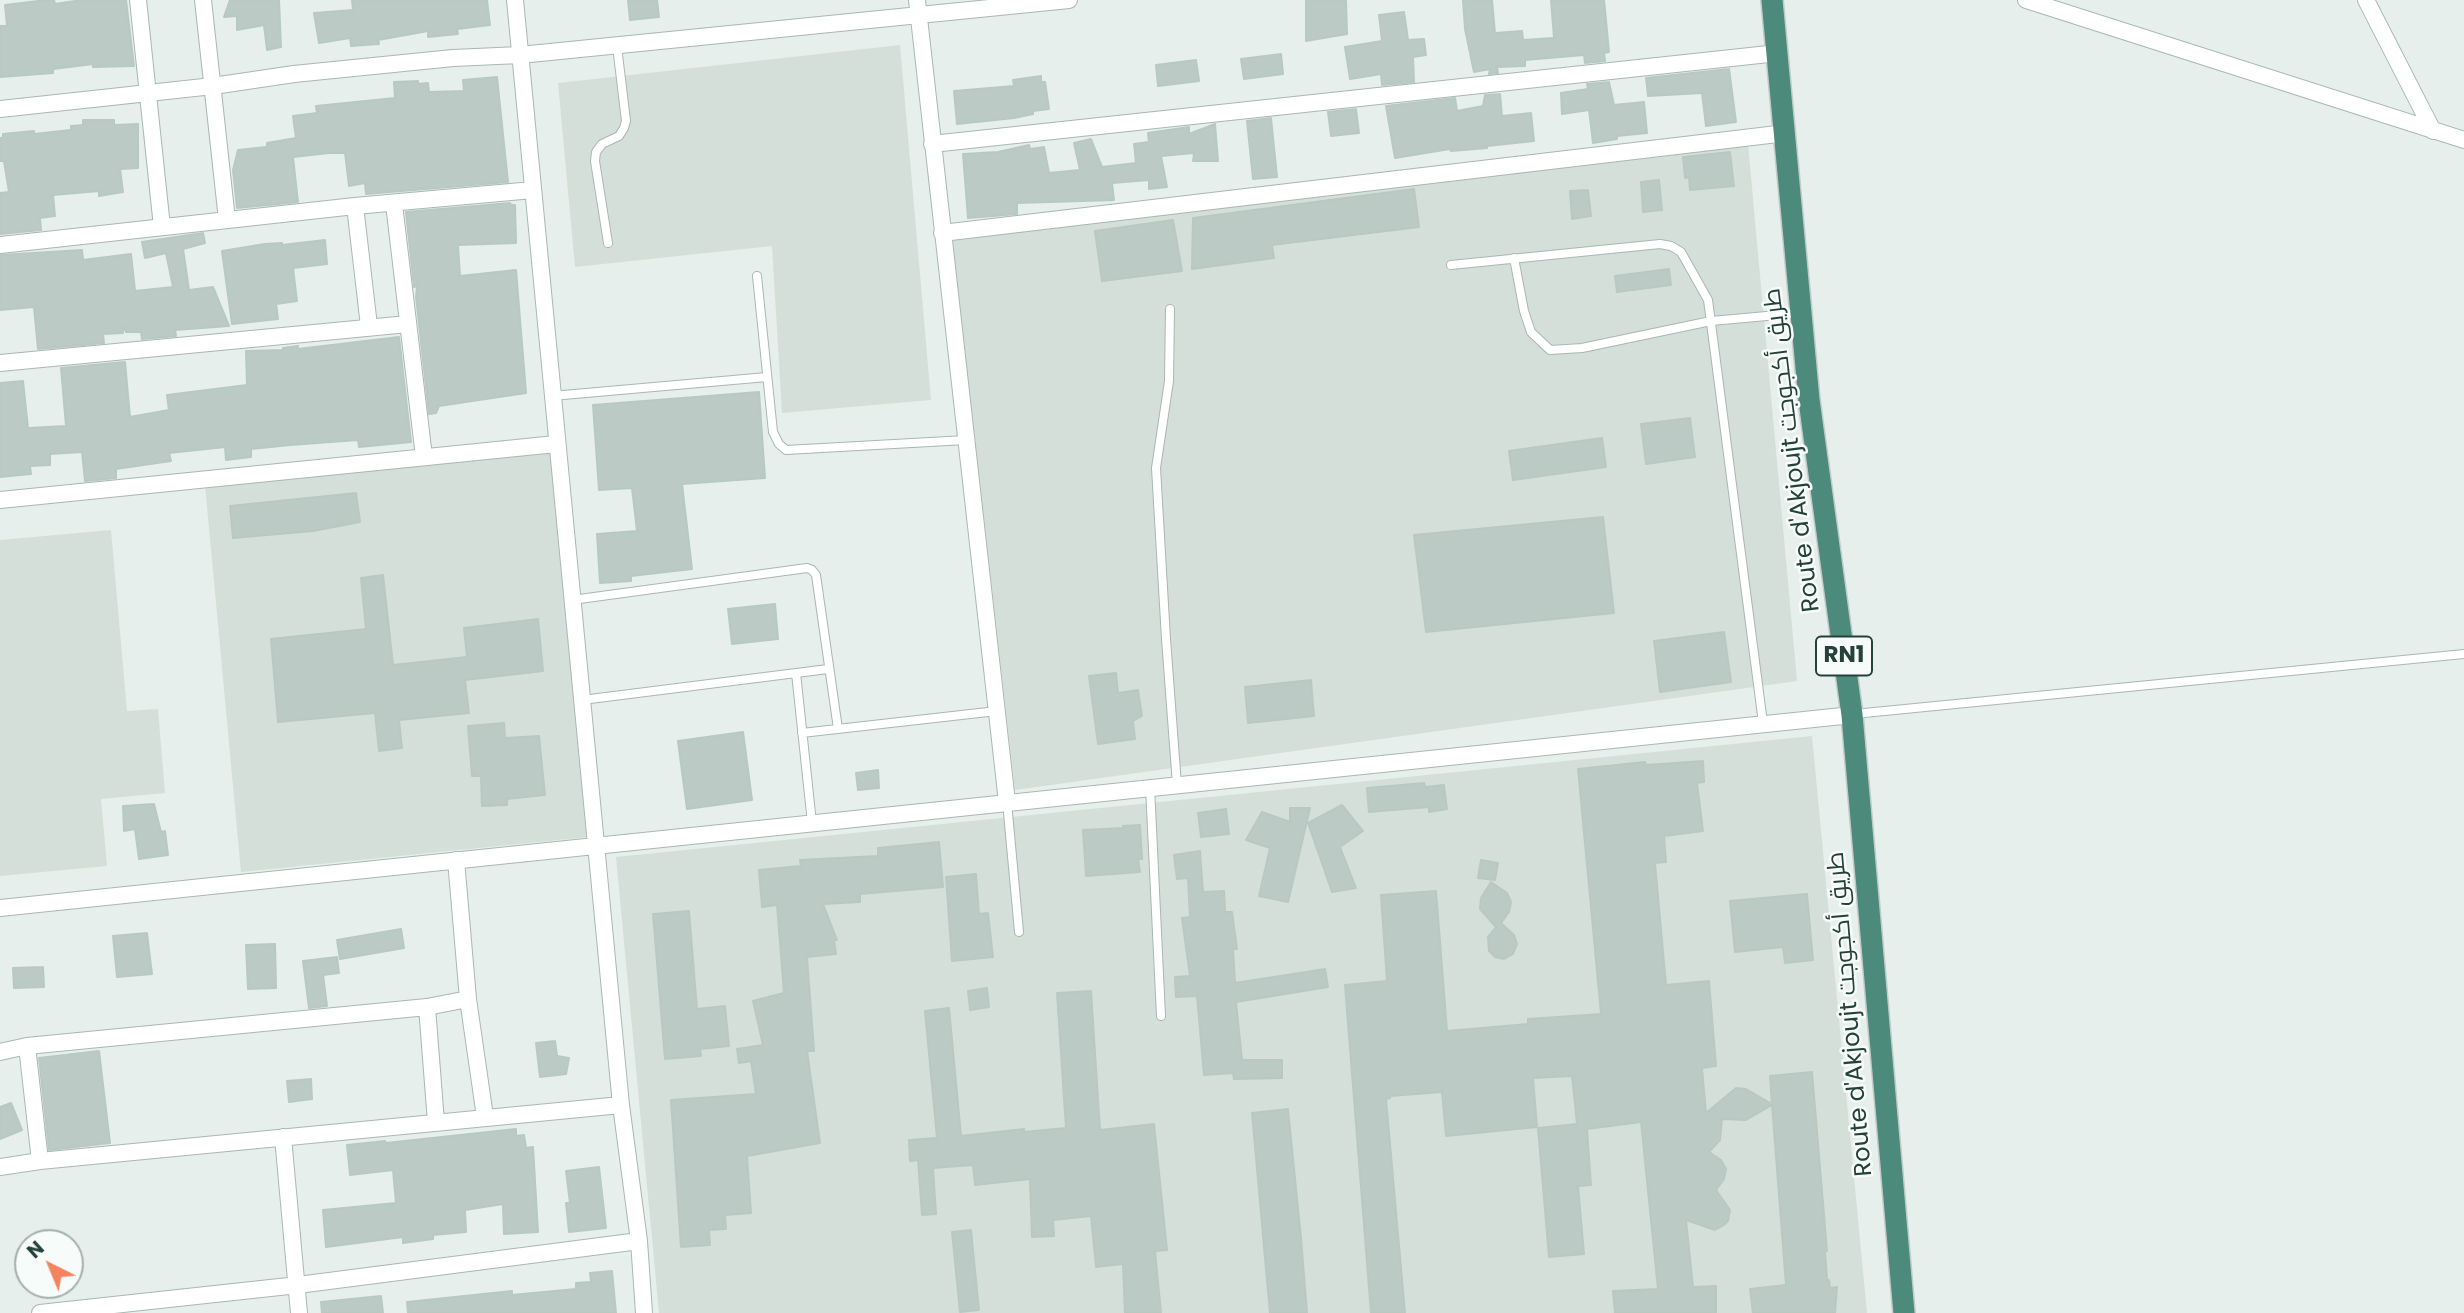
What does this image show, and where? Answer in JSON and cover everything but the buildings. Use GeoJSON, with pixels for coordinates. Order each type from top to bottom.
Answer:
{"type":"FeatureCollection","features":[{"type":"Feature","properties":{"kind":"highway","name":"Route d'Akjoujt طريق أكجوجت"},"geometry":{"type":"LineString","coordinates":[[1772,0],[1810,400],[1852,715],[1904,1313]]}},
{"type":"Feature","properties":{"kind":"street"},"geometry":{"type":"LineString","coordinates":[[138,0],[162,227]]}},
{"type":"Feature","properties":{"kind":"street"},"geometry":{"type":"LineString","coordinates":[[204,0],[227,220]]}},
{"type":"Feature","properties":{"kind":"street"},"geometry":{"type":"LineString","coordinates":[[515,0],[556,444],[621,1105],[639,1241],[644,1313]]}},
{"type":"Feature","properties":{"kind":"street"},"geometry":{"type":"LineString","coordinates":[[0,109],[213,86],[294,74],[453,58],[617,46],[917,8],[1069,0]]}},
{"type":"Feature","properties":{"kind":"street"},"geometry":{"type":"LineString","coordinates":[[2026,0],[2464,140]]}},
{"type":"Feature","properties":{"kind":"street"},"geometry":{"type":"LineString","coordinates":[[2367,0],[2433,131]]}},
{"type":"Feature","properties":{"kind":"street"},"geometry":{"type":"LineString","coordinates":[[917,8],[1007,802]]}},
{"type":"Feature","properties":{"kind":"street"},"geometry":{"type":"LineString","coordinates":[[932,144],[1778,53]]}},
{"type":"Feature","properties":{"kind":"street"},"geometry":{"type":"LineString","coordinates":[[943,233],[1786,133]]}},
{"type":"Feature","properties":{"kind":"street"},"geometry":{"type":"LineString","coordinates":[[0,245],[355,206],[533,190]]}},
{"type":"Feature","properties":{"kind":"street"},"geometry":{"type":"LineString","coordinates":[[394,204],[424,457]]}},
{"type":"Feature","properties":{"kind":"street"},"geometry":{"type":"LineString","coordinates":[[355,206],[369,326]]}},
{"type":"Feature","properties":{"kind":"street"},"geometry":{"type":"LineString","coordinates":[[0,363],[408,324]]}},
{"type":"Feature","properties":{"kind":"street"},"geometry":{"type":"LineString","coordinates":[[0,499],[556,444]]}},
{"type":"Feature","properties":{"kind":"street"},"geometry":{"type":"LineString","coordinates":[[0,908],[1852,715]]}},
{"type":"Feature","properties":{"kind":"street"},"geometry":{"type":"LineString","coordinates":[[456,860],[468,999],[485,1117]]}},
{"type":"Feature","properties":{"kind":"street"},"geometry":{"type":"LineString","coordinates":[[0,1052],[27,1046],[427,1007],[468,999]]}},
{"type":"Feature","properties":{"kind":"street"},"geometry":{"type":"LineString","coordinates":[[427,1007],[436,1122]]}},
{"type":"Feature","properties":{"kind":"street"},"geometry":{"type":"LineString","coordinates":[[27,1046],[40,1161]]}},
{"type":"Feature","properties":{"kind":"street"},"geometry":{"type":"LineString","coordinates":[[0,1167],[621,1105]]}},
{"type":"Feature","properties":{"kind":"street"},"geometry":{"type":"LineString","coordinates":[[283,1137],[299,1313]]}},
{"type":"Feature","properties":{"kind":"street"},"geometry":{"type":"LineString","coordinates":[[40,1313],[298,1285],[639,1241]]}},
{"type":"Feature","properties":{"kind":"lane"},"geometry":{"type":"LineString","coordinates":[[608,243],[595,161],[596,152],[602,145],[620,136],[624,128],[617,46]]}},
{"type":"Feature","properties":{"kind":"lane"},"geometry":{"type":"LineString","coordinates":[[1451,265],[1660,244],[1681,252],[1708,300],[1763,723]]}},
{"type":"Feature","properties":{"kind":"lane"},"geometry":{"type":"LineString","coordinates":[[1514,258],[1524,311],[1531,332],[1550,350],[1582,348],[1711,321],[1802,313]]}},
{"type":"Feature","properties":{"kind":"lane"},"geometry":{"type":"LineString","coordinates":[[757,276],[773,432],[779,444],[786,450],[966,440]]}},
{"type":"Feature","properties":{"kind":"lane"},"geometry":{"type":"LineString","coordinates":[[1170,309],[1169,381],[1156,468],[1178,785]]}},
{"type":"Feature","properties":{"kind":"lane"},"geometry":{"type":"LineString","coordinates":[[552,396],[767,377]]}},
{"type":"Feature","properties":{"kind":"lane"},"geometry":{"type":"LineString","coordinates":[[572,600],[807,568],[812,570],[816,575],[838,729]]}},
{"type":"Feature","properties":{"kind":"lane"},"geometry":{"type":"LineString","coordinates":[[1852,715],[2464,654]]}},
{"type":"Feature","properties":{"kind":"lane"},"geometry":{"type":"LineString","coordinates":[[582,700],[828,669]]}},
{"type":"Feature","properties":{"kind":"lane"},"geometry":{"type":"LineString","coordinates":[[796,673],[812,823]]}},
{"type":"Feature","properties":{"kind":"lane"},"geometry":{"type":"LineString","coordinates":[[802,733],[997,711]]}},
{"type":"Feature","properties":{"kind":"lane"},"geometry":{"type":"LineString","coordinates":[[1150,788],[1161,1016]]}},
{"type":"Feature","properties":{"kind":"lane"},"geometry":{"type":"LineString","coordinates":[[1007,802],[1019,932]]}},
{"type":"Feature","properties":{"kind":"shaded area"},"geometry":{"type":"Polygon","coordinates":[[[900,45],[931,400],[782,413],[772,246],[575,267],[558,83],[900,45]]]}},
{"type":"Feature","properties":{"kind":"shaded area"},"geometry":{"type":"Polygon","coordinates":[[[1748,144],[1797,681],[1015,790],[952,239],[1748,144]]]}},
{"type":"Feature","properties":{"kind":"shaded area"},"geometry":{"type":"Polygon","coordinates":[[[551,450],[588,837],[241,872],[205,485],[551,450]]]}},
{"type":"Feature","properties":{"kind":"shaded area"},"geometry":{"type":"Polygon","coordinates":[[[111,530],[127,711],[158,709],[165,793],[101,799],[107,866],[0,876],[0,540],[111,530]]]}},
{"type":"Feature","properties":{"kind":"shaded area"},"geometry":{"type":"Polygon","coordinates":[[[1812,736],[1867,1313],[659,1313],[616,857],[1812,736]]]}}]}
